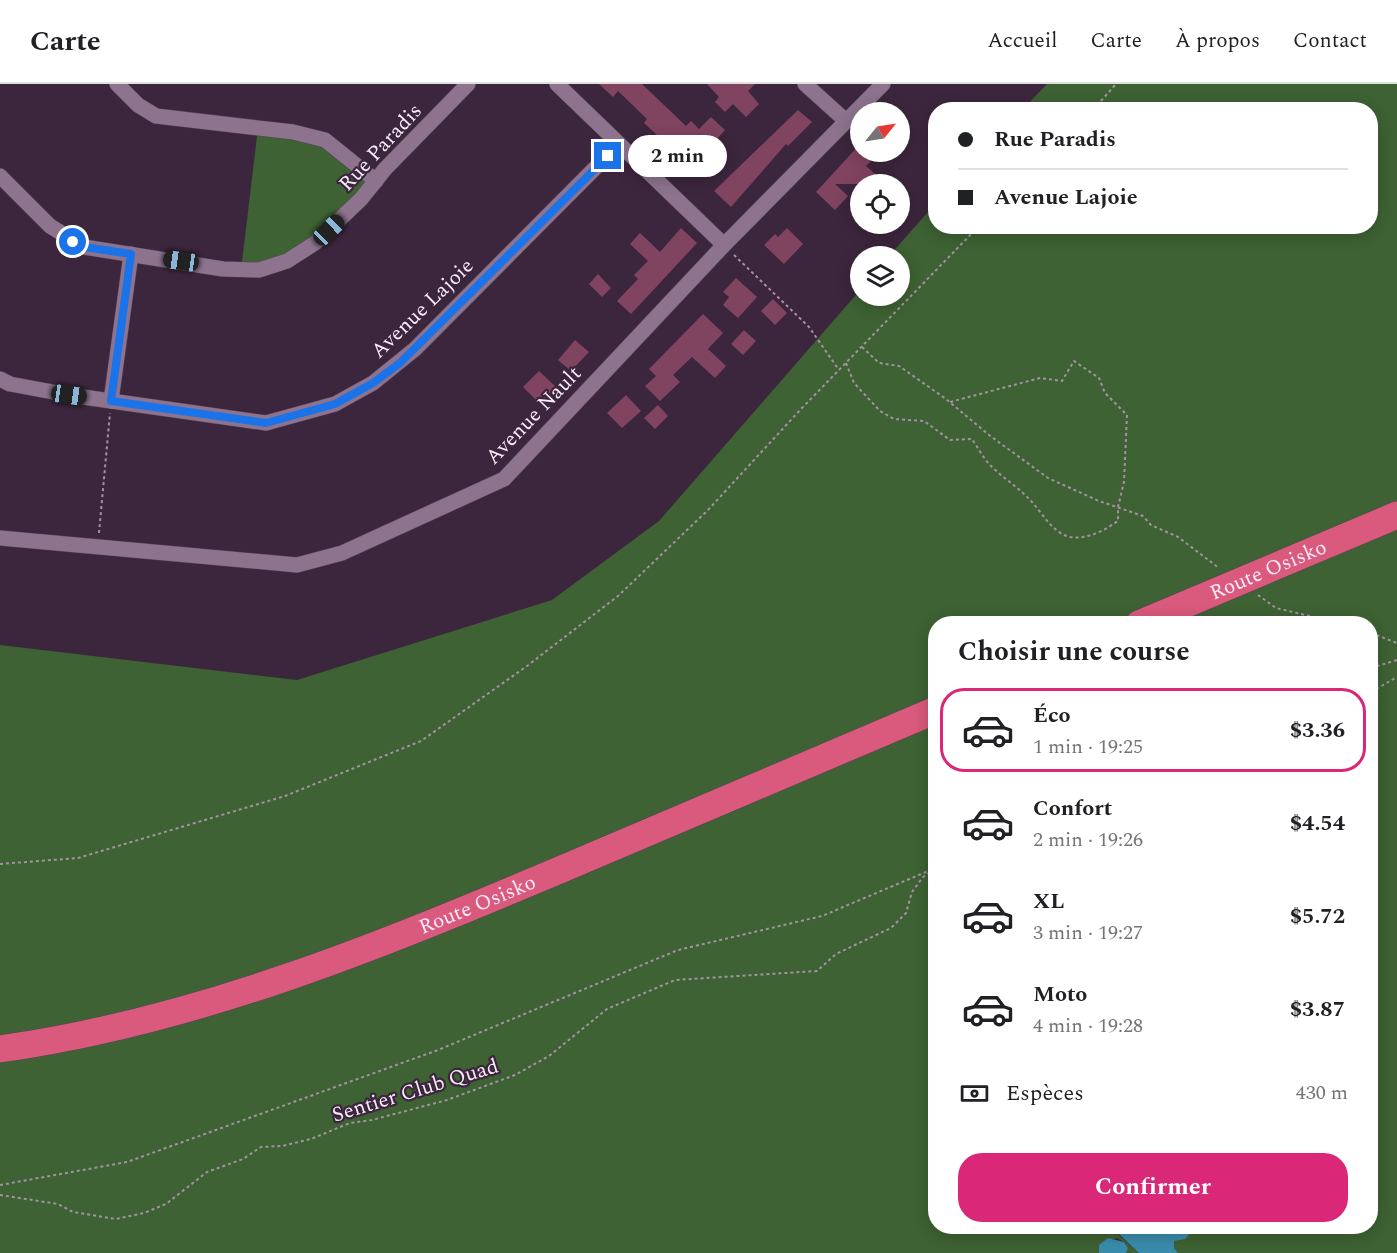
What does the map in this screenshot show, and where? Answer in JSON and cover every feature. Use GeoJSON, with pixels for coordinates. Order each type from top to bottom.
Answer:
{"type":"FeatureCollection","features":[{"type":"Feature","properties":{"kind":"highway","name":"Route Osisko"},"geometry":{"type":"LineString","coordinates":[[1158,616],[1397,515]]}},
{"type":"Feature","properties":{"kind":"highway","name":"Route Osisko"},"geometry":{"type":"LineString","coordinates":[[0,1049],[174,1014],[278,982],[494,898],[928,713]]}},
{"type":"Feature","properties":{"kind":"street"},"geometry":{"type":"LineString","coordinates":[[117,84],[138,105],[156,116],[293,132],[325,140],[376,181]]}},
{"type":"Feature","properties":{"kind":"street","name":"Rue Paradis"},"geometry":{"type":"LineString","coordinates":[[0,176],[50,226],[84,247],[223,269],[259,270],[287,261],[315,243],[361,199],[468,84]]}},
{"type":"Feature","properties":{"kind":"street"},"geometry":{"type":"LineString","coordinates":[[557,84],[724,245]]}},
{"type":"Feature","properties":{"kind":"street"},"geometry":{"type":"LineString","coordinates":[[805,84],[846,121]]}},
{"type":"Feature","properties":{"kind":"street","name":"Avenue Nault"},"geometry":{"type":"LineString","coordinates":[[0,538],[297,565],[342,553],[504,479],[724,245],[883,84]]}},
{"type":"Feature","properties":{"kind":"street","name":"Avenue Lajoie"},"geometry":{"type":"LineString","coordinates":[[0,379],[10,384],[111,401],[266,423],[335,404],[373,383],[415,349],[619,144]]}},
{"type":"Feature","properties":{"kind":"street"},"geometry":{"type":"LineString","coordinates":[[111,401],[131,254]]}},
{"type":"Feature","properties":{"kind":"path"},"geometry":{"type":"LineString","coordinates":[[1100,102],[1116,84]]}},
{"type":"Feature","properties":{"kind":"path"},"geometry":{"type":"LineString","coordinates":[[0,864],[78,858],[285,796],[421,741],[527,666],[618,596],[708,510],[839,370],[971,234]]}},
{"type":"Feature","properties":{"kind":"path"},"geometry":{"type":"LineString","coordinates":[[724,245],[809,327],[839,370]]}},
{"type":"Feature","properties":{"kind":"path"},"geometry":{"type":"LineString","coordinates":[[862,347],[879,363],[899,366],[951,402],[989,435],[1048,477],[1143,516],[1151,525],[1178,537],[1276,608],[1310,616]]}},
{"type":"Feature","properties":{"kind":"path"},"geometry":{"type":"LineString","coordinates":[[846,363],[854,383],[880,411],[894,419],[924,421],[950,441],[972,439],[990,465],[1030,500],[1044,518],[1070,537],[1104,531],[1118,521],[1118,507],[1124,482],[1127,415],[1105,393],[1099,378],[1074,361],[1062,381],[1040,378],[951,402]]}},
{"type":"Feature","properties":{"kind":"path"},"geometry":{"type":"LineString","coordinates":[[98,548],[111,401]]}},
{"type":"Feature","properties":{"kind":"path"},"geometry":{"type":"LineString","coordinates":[[1378,636],[1397,643]]}},
{"type":"Feature","properties":{"kind":"path"},"geometry":{"type":"LineString","coordinates":[[1378,666],[1397,660]]}},
{"type":"Feature","properties":{"kind":"path"},"geometry":{"type":"LineString","coordinates":[[1378,688],[1397,677]]}},
{"type":"Feature","properties":{"kind":"path"},"geometry":{"type":"LineString","coordinates":[[0,1185],[127,1162],[438,1050],[678,950],[822,916],[928,871]]}},
{"type":"Feature","properties":{"kind":"path","name":"Sentier Club Quad"},"geometry":{"type":"LineString","coordinates":[[0,1195],[58,1204],[73,1212],[116,1219],[144,1213],[166,1204],[207,1172],[243,1159],[261,1147],[282,1146],[311,1139],[350,1123],[372,1120],[447,1100],[515,1075],[549,1056],[607,1009],[675,980],[817,971],[836,954],[891,928],[906,913],[912,892],[928,874]]}},
{"type":"Feature","properties":{"kind":"green space"},"geometry":{"type":"Polygon","coordinates":[[[1047,84],[1397,84],[1397,1253],[1178,1253],[1174,1248],[1174,1241],[1185,1234],[1378,1234],[1378,616],[928,616],[928,1234],[1118,1234],[1139,1253],[1126,1253],[1128,1248],[1117,1238],[1099,1245],[1099,1253],[0,1253],[0,645],[297,680],[552,600],[659,521],[850,302],[850,306],[910,306],[910,246],[898,246],[928,212],[928,234],[1378,234],[1378,102],[1030,102],[1047,84]]]}},
{"type":"Feature","properties":{"kind":"green space"},"geometry":{"type":"Polygon","coordinates":[[[258,128],[325,140],[376,181],[315,243],[241,270],[258,128]]]}},
{"type":"Feature","properties":{"kind":"water"},"geometry":{"type":"Polygon","coordinates":[[[1190,1234],[1185,1239],[1174,1241],[1174,1248],[1178,1253],[1139,1253],[1120,1235],[1190,1234]]]}},
{"type":"Feature","properties":{"kind":"water"},"geometry":{"type":"Polygon","coordinates":[[[1108,1238],[1124,1242],[1128,1248],[1126,1253],[1099,1253],[1099,1245],[1108,1238]]]}},
{"type":"Feature","properties":{"kind":"building"},"geometry":{"type":"Polygon","coordinates":[[[599,84],[642,84],[686,126],[691,121],[699,129],[711,117],[725,130],[717,139],[714,136],[688,164],[644,123],[647,119],[618,91],[613,97],[599,84]]]}},
{"type":"Feature","properties":{"kind":"building"},"geometry":{"type":"Polygon","coordinates":[[[707,84],[755,84],[748,91],[759,104],[746,117],[733,104],[725,112],[715,102],[719,97],[707,84]]]}},
{"type":"Feature","properties":{"kind":"building"},"geometry":{"type":"Polygon","coordinates":[[[798,110],[812,122],[788,146],[786,144],[731,207],[714,191],[798,110]]]}},
{"type":"Feature","properties":{"kind":"building"},"geometry":{"type":"Polygon","coordinates":[[[850,155],[850,162],[870,162],[866,166],[875,174],[850,174],[850,184],[835,184],[848,196],[835,210],[816,192],[850,155]]]}},
{"type":"Feature","properties":{"kind":"building"},"geometry":{"type":"Polygon","coordinates":[[[681,228],[697,243],[631,314],[617,301],[638,279],[634,275],[648,261],[630,244],[640,233],[660,252],[681,228]]]}},
{"type":"Feature","properties":{"kind":"building"},"geometry":{"type":"Polygon","coordinates":[[[787,228],[803,244],[784,264],[764,245],[775,234],[778,237],[787,228]]]}},
{"type":"Feature","properties":{"kind":"building"},"geometry":{"type":"Polygon","coordinates":[[[598,274],[611,288],[602,297],[589,284],[598,274]]]}},
{"type":"Feature","properties":{"kind":"building"},"geometry":{"type":"Polygon","coordinates":[[[736,278],[757,297],[738,318],[723,305],[729,297],[723,292],[736,278]]]}},
{"type":"Feature","properties":{"kind":"building"},"geometry":{"type":"Polygon","coordinates":[[[773,299],[787,313],[775,325],[761,311],[773,299]]]}},
{"type":"Feature","properties":{"kind":"building"},"geometry":{"type":"Polygon","coordinates":[[[703,314],[723,333],[708,349],[726,366],[715,378],[692,357],[673,375],[680,382],[660,401],[645,386],[656,376],[649,369],[703,314]]]}},
{"type":"Feature","properties":{"kind":"building"},"geometry":{"type":"Polygon","coordinates":[[[744,330],[756,341],[743,355],[731,344],[744,330]]]}},
{"type":"Feature","properties":{"kind":"building"},"geometry":{"type":"Polygon","coordinates":[[[575,340],[589,352],[571,371],[558,360],[575,340]]]}},
{"type":"Feature","properties":{"kind":"building"},"geometry":{"type":"Polygon","coordinates":[[[539,371],[557,388],[541,405],[523,387],[539,371]]]}},
{"type":"Feature","properties":{"kind":"building"},"geometry":{"type":"Polygon","coordinates":[[[626,395],[641,411],[622,428],[607,413],[626,395]]]}},
{"type":"Feature","properties":{"kind":"building"},"geometry":{"type":"Polygon","coordinates":[[[658,405],[668,416],[655,429],[644,418],[658,405]]]}},
{"type":"Feature","properties":{"kind":"route"},"geometry":{"type":"LineString","coordinates":[[73,242],[84,247],[131,254],[111,401],[266,423],[335,404],[373,383],[400,363],[608,156]]}}]}
